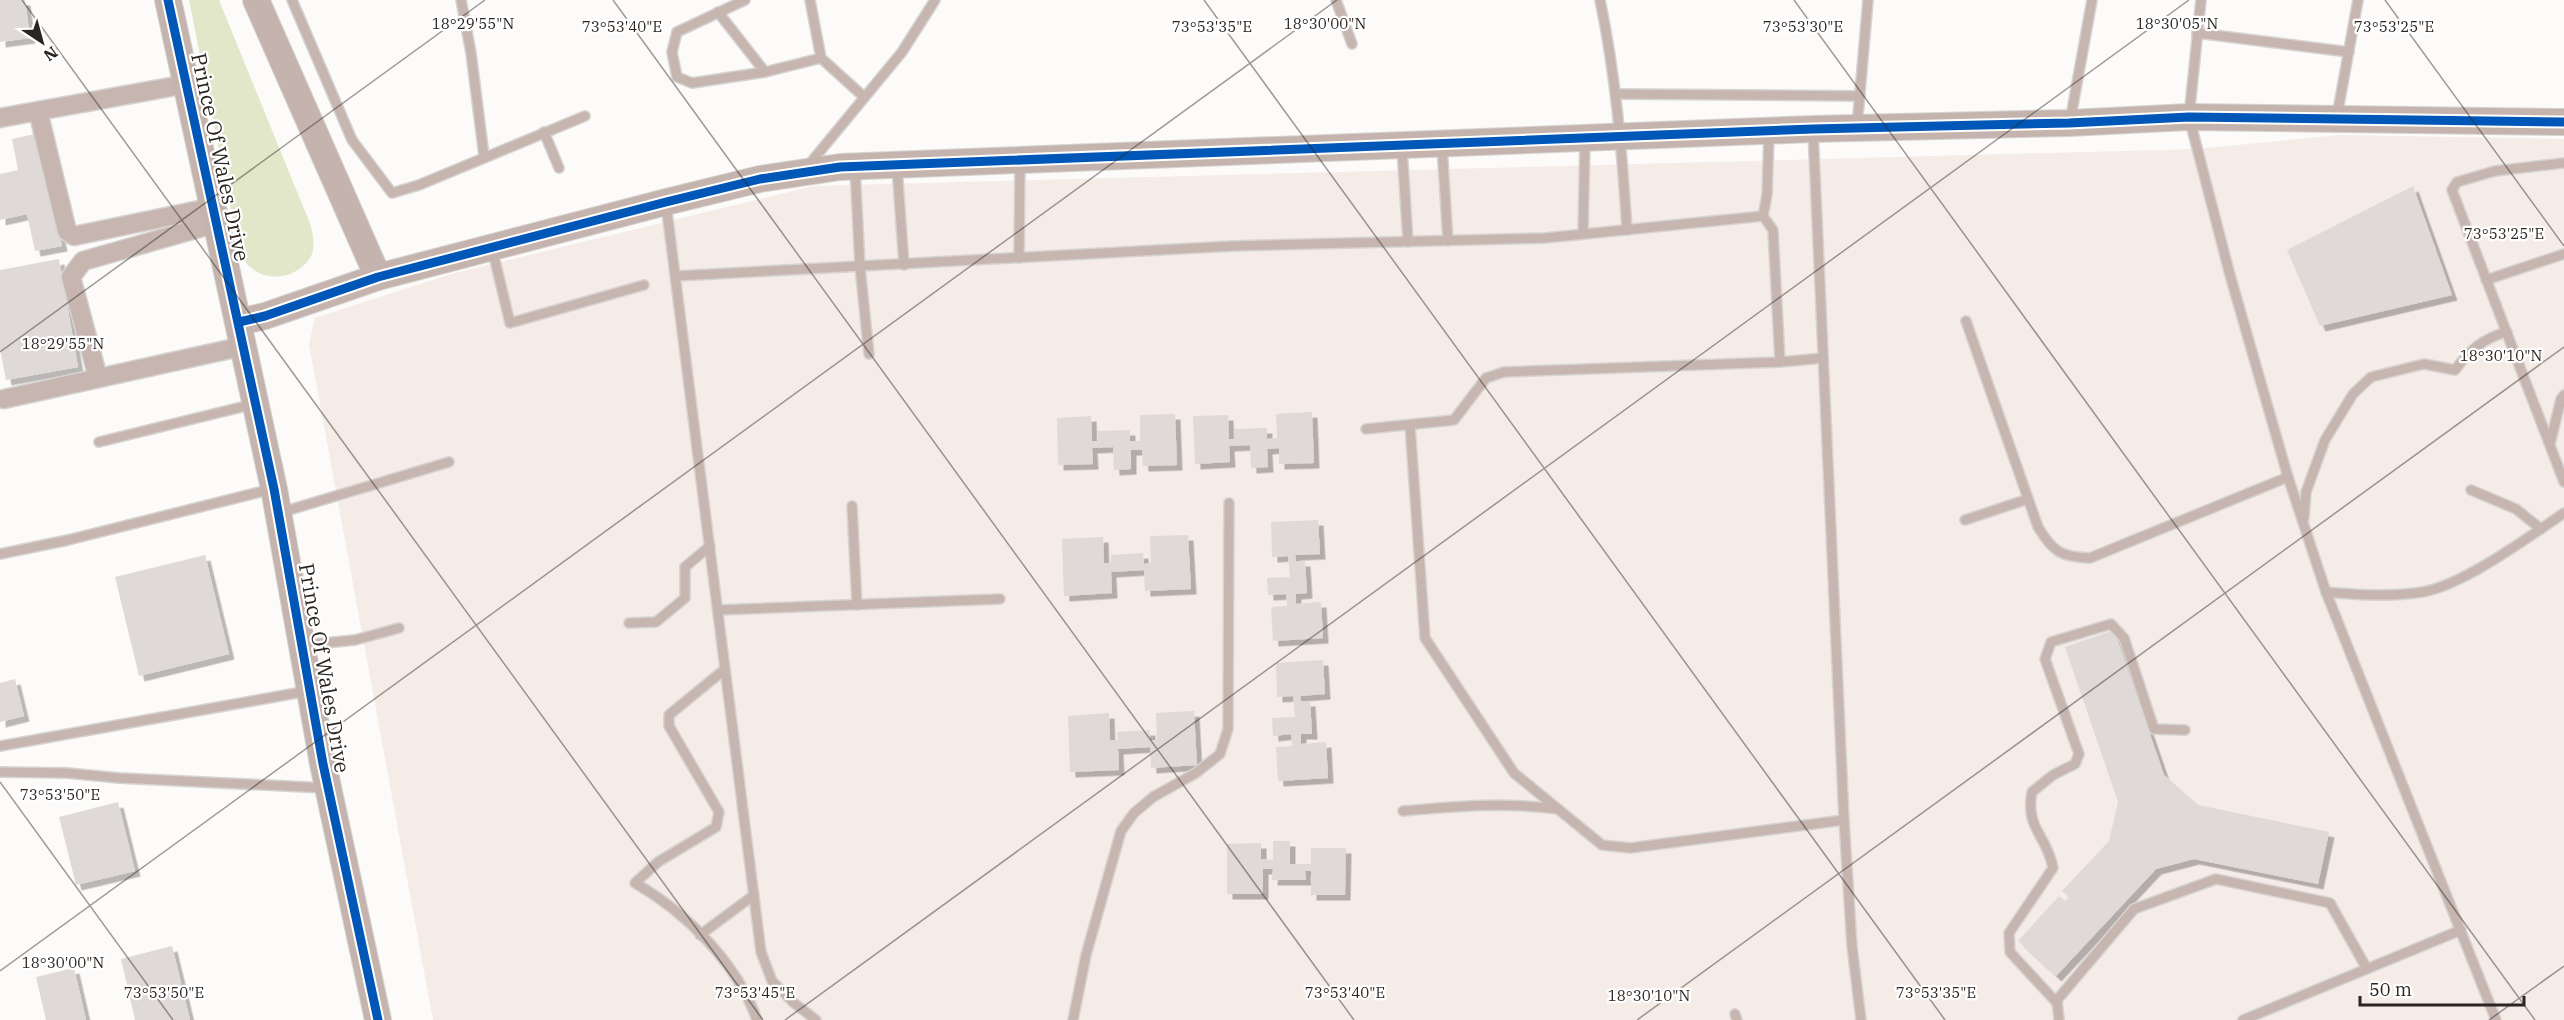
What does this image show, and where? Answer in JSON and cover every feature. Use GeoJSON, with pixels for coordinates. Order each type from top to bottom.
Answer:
{"type":"FeatureCollection","features":[{"type":"Feature","properties":{"kind":"street","name":"Prince Of Wales Drive"},"geometry":{"type":"LineString","coordinates":[[168,0],[242,334],[276,501],[329,788],[378,1020]]}},
{"type":"Feature","properties":{"kind":"street"},"geometry":{"type":"LineString","coordinates":[[256,0],[378,277]]}},
{"type":"Feature","properties":{"kind":"street"},"geometry":{"type":"LineString","coordinates":[[0,118],[187,84]]}},
{"type":"Feature","properties":{"kind":"street"},"geometry":{"type":"LineString","coordinates":[[38,111],[67,231],[74,236],[216,215]]}},
{"type":"Feature","properties":{"kind":"street"},"geometry":{"type":"LineString","coordinates":[[4,399],[98,378],[242,334],[265,316],[378,277],[760,178],[855,166],[1813,129],[2069,123],[2189,117],[2564,122]]}},
{"type":"Feature","properties":{"kind":"street"},"geometry":{"type":"LineString","coordinates":[[98,378],[71,277],[83,261],[216,215]]}},
{"type":"Feature","properties":{"kind":"lane"},"geometry":{"type":"LineString","coordinates":[[292,0],[352,140],[392,193],[585,116]]}},
{"type":"Feature","properties":{"kind":"lane"},"geometry":{"type":"LineString","coordinates":[[461,0],[471,53],[484,156]]}},
{"type":"Feature","properties":{"kind":"lane"},"geometry":{"type":"LineString","coordinates":[[745,0],[677,32],[672,52],[677,77],[692,83],[765,72],[820,58]]}},
{"type":"Feature","properties":{"kind":"lane"},"geometry":{"type":"LineString","coordinates":[[810,0],[820,58],[864,97]]}},
{"type":"Feature","properties":{"kind":"lane"},"geometry":{"type":"LineString","coordinates":[[802,172],[902,52],[935,0]]}},
{"type":"Feature","properties":{"kind":"lane"},"geometry":{"type":"LineString","coordinates":[[1336,0],[1352,44]]}},
{"type":"Feature","properties":{"kind":"lane"},"geometry":{"type":"LineString","coordinates":[[1599,0],[1611,55],[1616,94],[1627,230]]}},
{"type":"Feature","properties":{"kind":"lane"},"geometry":{"type":"LineString","coordinates":[[1857,129],[1868,0]]}},
{"type":"Feature","properties":{"kind":"lane"},"geometry":{"type":"LineString","coordinates":[[2069,123],[2092,0]]}},
{"type":"Feature","properties":{"kind":"lane"},"geometry":{"type":"LineString","coordinates":[[2201,0],[2189,117],[2230,274],[2288,477],[2326,592],[2496,1020]]}},
{"type":"Feature","properties":{"kind":"lane"},"geometry":{"type":"LineString","coordinates":[[2337,119],[2358,0]]}},
{"type":"Feature","properties":{"kind":"lane"},"geometry":{"type":"LineString","coordinates":[[718,12],[765,72]]}},
{"type":"Feature","properties":{"kind":"lane"},"geometry":{"type":"LineString","coordinates":[[2197,33],[2349,52]]}},
{"type":"Feature","properties":{"kind":"lane"},"geometry":{"type":"LineString","coordinates":[[1616,94],[1860,96]]}},
{"type":"Feature","properties":{"kind":"lane"},"geometry":{"type":"LineString","coordinates":[[1813,129],[1844,820],[1852,946],[1861,1020]]}},
{"type":"Feature","properties":{"kind":"lane"},"geometry":{"type":"LineString","coordinates":[[1769,131],[1767,195],[1763,216],[1773,230],[1780,362]]}},
{"type":"Feature","properties":{"kind":"lane"},"geometry":{"type":"LineString","coordinates":[[544,132],[559,168]]}},
{"type":"Feature","properties":{"kind":"lane"},"geometry":{"type":"LineString","coordinates":[[1582,234],[1585,138]]}},
{"type":"Feature","properties":{"kind":"lane"},"geometry":{"type":"LineString","coordinates":[[1442,144],[1448,241]]}},
{"type":"Feature","properties":{"kind":"lane"},"geometry":{"type":"LineString","coordinates":[[1402,145],[1407,242]]}},
{"type":"Feature","properties":{"kind":"lane"},"geometry":{"type":"LineString","coordinates":[[1019,258],[1020,160]]}},
{"type":"Feature","properties":{"kind":"lane"},"geometry":{"type":"LineString","coordinates":[[897,164],[904,265]]}},
{"type":"Feature","properties":{"kind":"lane"},"geometry":{"type":"LineString","coordinates":[[2564,164],[2495,171],[2457,182],[2452,190],[2564,482]]}},
{"type":"Feature","properties":{"kind":"lane"},"geometry":{"type":"LineString","coordinates":[[855,166],[860,267],[869,354]]}},
{"type":"Feature","properties":{"kind":"lane"},"geometry":{"type":"LineString","coordinates":[[666,202],[761,952],[772,981],[794,1003],[816,1020]]}},
{"type":"Feature","properties":{"kind":"lane"},"geometry":{"type":"LineString","coordinates":[[676,276],[1233,246],[1545,238],[1763,216]]}},
{"type":"Feature","properties":{"kind":"lane"},"geometry":{"type":"LineString","coordinates":[[492,248],[510,323],[644,285]]}},
{"type":"Feature","properties":{"kind":"lane"},"geometry":{"type":"LineString","coordinates":[[2486,280],[2564,254]]}},
{"type":"Feature","properties":{"kind":"lane"},"geometry":{"type":"LineString","coordinates":[[1966,321],[2038,527],[2050,547],[2069,557],[2090,558],[2288,477]]}},
{"type":"Feature","properties":{"kind":"lane"},"geometry":{"type":"LineString","coordinates":[[2303,524],[2306,492],[2325,440],[2353,394],[2372,377],[2424,364],[2455,370],[2469,351],[2490,336],[2506,332]]}},
{"type":"Feature","properties":{"kind":"lane"},"geometry":{"type":"LineString","coordinates":[[1366,429],[1454,420],[1486,378],[1504,372],[1780,362],[1823,357]]}},
{"type":"Feature","properties":{"kind":"lane"},"geometry":{"type":"LineString","coordinates":[[2550,445],[2561,399],[2564,395]]}},
{"type":"Feature","properties":{"kind":"lane"},"geometry":{"type":"LineString","coordinates":[[99,442],[256,404]]}},
{"type":"Feature","properties":{"kind":"lane"},"geometry":{"type":"LineString","coordinates":[[1410,424],[1425,638],[1514,773],[1602,846],[1630,848],[1844,820]]}},
{"type":"Feature","properties":{"kind":"lane"},"geometry":{"type":"LineString","coordinates":[[0,554],[276,501],[449,462]]}},
{"type":"Feature","properties":{"kind":"lane"},"geometry":{"type":"LineString","coordinates":[[2471,490],[2516,508],[2541,529]]}},
{"type":"Feature","properties":{"kind":"lane"},"geometry":{"type":"LineString","coordinates":[[1965,520],[2028,499]]}},
{"type":"Feature","properties":{"kind":"lane"},"geometry":{"type":"LineString","coordinates":[[1073,1020],[1086,955],[1121,831],[1134,813],[1220,754],[1228,729],[1229,502]]}},
{"type":"Feature","properties":{"kind":"lane"},"geometry":{"type":"LineString","coordinates":[[852,506],[857,605]]}},
{"type":"Feature","properties":{"kind":"lane"},"geometry":{"type":"LineString","coordinates":[[2326,592],[2367,596],[2425,592],[2465,576],[2564,513]]}},
{"type":"Feature","properties":{"kind":"lane"},"geometry":{"type":"LineString","coordinates":[[629,623],[656,622],[685,598],[685,567],[710,546]]}},
{"type":"Feature","properties":{"kind":"lane"},"geometry":{"type":"LineString","coordinates":[[718,610],[1000,599]]}},
{"type":"Feature","properties":{"kind":"lane"},"geometry":{"type":"LineString","coordinates":[[2057,1004],[2010,952],[2009,933],[2053,868],[2050,850],[2033,825],[2029,806],[2032,792],[2053,775],[2074,764],[2079,754],[2045,659],[2051,642],[2111,624],[2124,638],[2154,729],[2185,730]]}},
{"type":"Feature","properties":{"kind":"lane"},"geometry":{"type":"LineString","coordinates":[[302,645],[355,640],[399,628]]}},
{"type":"Feature","properties":{"kind":"lane"},"geometry":{"type":"LineString","coordinates":[[725,669],[669,715],[669,726],[719,812],[716,827],[658,862],[635,883],[659,897],[700,935],[748,996],[757,1020]]}},
{"type":"Feature","properties":{"kind":"lane"},"geometry":{"type":"LineString","coordinates":[[0,746],[310,690]]}},
{"type":"Feature","properties":{"kind":"lane"},"geometry":{"type":"LineString","coordinates":[[0,772],[68,772],[119,778],[329,788]]}},
{"type":"Feature","properties":{"kind":"lane"},"geometry":{"type":"LineString","coordinates":[[1402,811],[1479,804],[1518,804],[1558,809]]}},
{"type":"Feature","properties":{"kind":"lane"},"geometry":{"type":"LineString","coordinates":[[2059,1020],[2057,1000],[2134,909],[2216,879],[2330,903],[2367,969]]}},
{"type":"Feature","properties":{"kind":"lane"},"geometry":{"type":"LineString","coordinates":[[700,935],[754,895]]}},
{"type":"Feature","properties":{"kind":"lane"},"geometry":{"type":"LineString","coordinates":[[2242,1020],[2461,930]]}},
{"type":"Feature","properties":{"kind":"shaded area"},"geometry":{"type":"Polygon","coordinates":[[[2339,135],[2564,139],[2564,1020],[433,1020],[309,344],[315,318],[451,274],[814,186],[2197,149],[2339,135]]]}},
{"type":"Feature","properties":{"kind":"green space"},"geometry":{"type":"Polygon","coordinates":[[[189,0],[219,0],[311,226],[314,242],[312,254],[304,265],[289,274],[264,275],[246,263],[239,250],[189,0]]]}},
{"type":"Feature","properties":{"kind":"building"},"geometry":{"type":"Polygon","coordinates":[[[0,0],[25,0],[30,38],[0,42],[0,0]]]}},
{"type":"Feature","properties":{"kind":"building"},"geometry":{"type":"Polygon","coordinates":[[[39,133],[62,246],[35,251],[27,214],[0,220],[0,174],[18,170],[12,139],[39,133]]]}},
{"type":"Feature","properties":{"kind":"building"},"geometry":{"type":"Polygon","coordinates":[[[2413,186],[2452,295],[2320,326],[2287,250],[2413,186]]]}},
{"type":"Feature","properties":{"kind":"building"},"geometry":{"type":"Polygon","coordinates":[[[59,259],[78,367],[6,380],[0,349],[0,270],[59,259]]]}},
{"type":"Feature","properties":{"kind":"building"},"geometry":{"type":"Polygon","coordinates":[[[1312,412],[1314,463],[1279,464],[1279,448],[1267,449],[1268,467],[1251,468],[1250,445],[1229,446],[1230,462],[1195,464],[1193,416],[1228,415],[1229,439],[1234,439],[1234,429],[1267,428],[1267,439],[1277,438],[1276,414],[1312,412]]]}},
{"type":"Feature","properties":{"kind":"building"},"geometry":{"type":"Polygon","coordinates":[[[1175,414],[1177,465],[1143,466],[1142,450],[1131,450],[1131,469],[1114,470],[1113,447],[1092,448],[1093,464],[1058,465],[1057,418],[1091,416],[1092,441],[1098,441],[1097,431],[1130,430],[1130,441],[1140,441],[1140,415],[1175,414]]]}},
{"type":"Feature","properties":{"kind":"building"},"geometry":{"type":"Polygon","coordinates":[[[1318,520],[1320,554],[1295,555],[1296,561],[1305,561],[1307,593],[1296,594],[1296,604],[1321,602],[1323,638],[1273,641],[1271,607],[1287,606],[1286,594],[1268,595],[1267,578],[1290,577],[1288,556],[1272,557],[1271,522],[1318,520]]]}},
{"type":"Feature","properties":{"kind":"building"},"geometry":{"type":"Polygon","coordinates":[[[1188,535],[1191,589],[1145,591],[1144,570],[1111,572],[1112,593],[1064,596],[1062,539],[1103,537],[1104,563],[1111,563],[1111,555],[1143,553],[1144,564],[1151,563],[1150,536],[1188,535]]]}},
{"type":"Feature","properties":{"kind":"building"},"geometry":{"type":"Polygon","coordinates":[[[205,555],[229,654],[139,676],[115,577],[205,555]]]}},
{"type":"Feature","properties":{"kind":"building"},"geometry":{"type":"Polygon","coordinates":[[[2114,630],[2164,775],[2198,805],[2329,832],[2318,884],[2194,859],[2156,869],[2056,976],[2018,941],[2059,896],[2065,901],[2069,897],[2062,891],[2109,841],[2118,802],[2065,647],[2114,630]]]}},
{"type":"Feature","properties":{"kind":"building"},"geometry":{"type":"Polygon","coordinates":[[[1323,660],[1325,694],[1300,696],[1301,701],[1310,701],[1312,734],[1301,734],[1301,744],[1326,742],[1328,778],[1278,781],[1276,747],[1292,746],[1291,734],[1273,736],[1272,718],[1295,717],[1293,696],[1277,697],[1276,663],[1323,660]]]}},
{"type":"Feature","properties":{"kind":"building"},"geometry":{"type":"Polygon","coordinates":[[[15,679],[24,716],[0,722],[0,683],[15,679]]]}},
{"type":"Feature","properties":{"kind":"building"},"geometry":{"type":"Polygon","coordinates":[[[1194,711],[1197,765],[1151,768],[1150,747],[1118,749],[1119,770],[1070,772],[1068,716],[1109,713],[1110,740],[1118,740],[1117,732],[1150,730],[1150,740],[1157,740],[1156,713],[1194,711]]]}},
{"type":"Feature","properties":{"kind":"building"},"geometry":{"type":"Polygon","coordinates":[[[118,802],[135,871],[76,885],[59,817],[118,802]]]}},
{"type":"Feature","properties":{"kind":"building"},"geometry":{"type":"Polygon","coordinates":[[[1273,841],[1290,841],[1290,864],[1311,864],[1311,848],[1346,848],[1345,895],[1311,895],[1311,871],[1305,871],[1306,880],[1272,880],[1273,869],[1263,869],[1263,894],[1227,894],[1227,844],[1261,843],[1261,859],[1273,860],[1273,841]]]}},
{"type":"Feature","properties":{"kind":"building"},"geometry":{"type":"Polygon","coordinates":[[[172,946],[190,1020],[135,1020],[121,959],[172,946]]]}},
{"type":"Feature","properties":{"kind":"building"},"geometry":{"type":"Polygon","coordinates":[[[74,968],[86,1020],[46,1020],[36,977],[74,968]]]}},
{"type":"Feature","properties":{"kind":"cycle path"},"geometry":{"type":"LineString","coordinates":[[168,0],[274,489],[323,764],[378,1020]]}},
{"type":"Feature","properties":{"kind":"cycle path"},"geometry":{"type":"LineString","coordinates":[[239,322],[265,316],[378,277],[666,202],[760,179],[840,167],[1813,129],[2069,123],[2189,117],[2564,122]]}}]}
